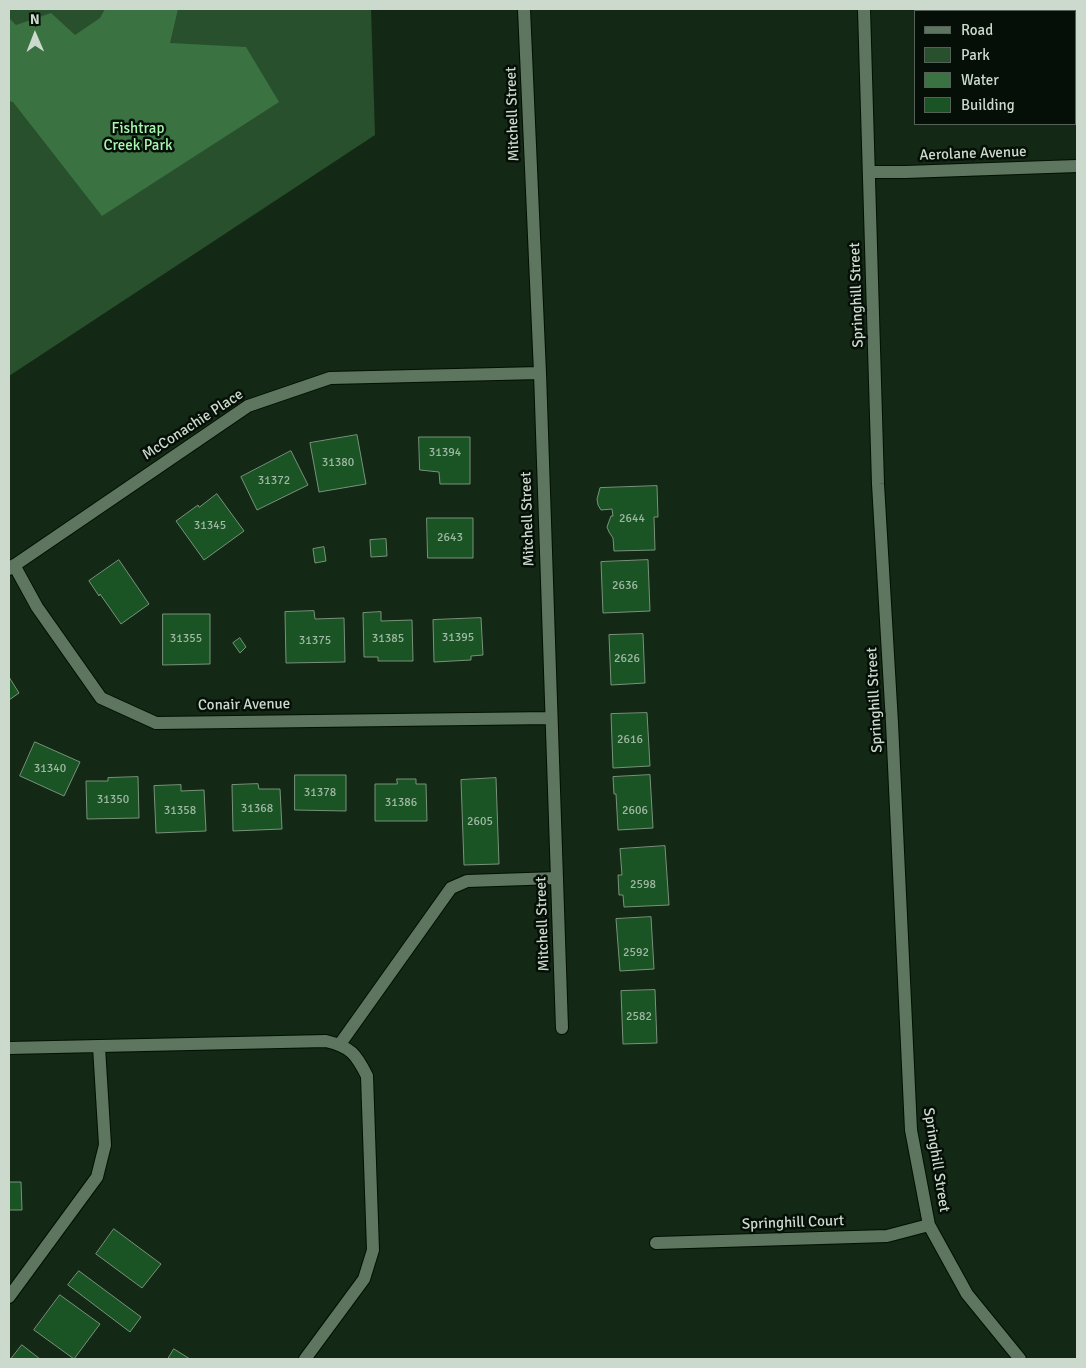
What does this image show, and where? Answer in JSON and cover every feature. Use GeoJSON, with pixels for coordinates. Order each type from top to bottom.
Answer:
{"type":"FeatureCollection","features":[{"type":"Feature","properties":{"kind":"street","name":"Mitchell Street"},"geometry":{"type":"LineString","coordinates":[[524,9],[540,373],[562,1028]]}},
{"type":"Feature","properties":{"kind":"street","name":"Springhill Street"},"geometry":{"type":"LineString","coordinates":[[864,9],[878,484],[912,1130],[930,1224],[967,1294],[1020,1359]]}},
{"type":"Feature","properties":{"kind":"street","name":"Aerolane Avenue"},"geometry":{"type":"LineString","coordinates":[[870,172],[1077,166]]}},
{"type":"Feature","properties":{"kind":"street","name":"McConachie Place"},"geometry":{"type":"LineString","coordinates":[[11,567],[248,406],[330,378],[540,373]]}},
{"type":"Feature","properties":{"kind":"street","name":"Conair Avenue"},"geometry":{"type":"LineString","coordinates":[[11,567],[101,698],[156,723],[551,718]]}},
{"type":"Feature","properties":{"kind":"street"},"geometry":{"type":"LineString","coordinates":[[340,1044],[451,888],[467,881],[557,878]]}},
{"type":"Feature","properties":{"kind":"street"},"geometry":{"type":"LineString","coordinates":[[9,1048],[326,1041],[340,1044],[357,1056],[367,1076],[373,1250],[364,1279],[305,1359]]}},
{"type":"Feature","properties":{"kind":"street"},"geometry":{"type":"LineString","coordinates":[[9,1297],[97,1177],[105,1145],[99,1047]]}},
{"type":"Feature","properties":{"kind":"street","name":"Springhill Court"},"geometry":{"type":"LineString","coordinates":[[656,1243],[887,1236],[930,1224]]}},
{"type":"Feature","properties":{"kind":"green space","name":"Fishtrap Creek Park"},"geometry":{"type":"Polygon","coordinates":[[[9,9],[371,9],[375,135],[9,376],[9,9]]]}},
{"type":"Feature","properties":{"kind":"water"},"geometry":{"type":"Polygon","coordinates":[[[105,9],[178,9],[170,43],[246,47],[279,102],[102,216],[13,102],[9,101],[9,18],[16,25],[51,13],[75,35],[100,18],[105,9]]]}},
{"type":"Feature","properties":{"kind":"building"},"geometry":{"type":"Polygon","coordinates":[[[357,435],[366,484],[319,492],[310,443],[357,435]]]}},
{"type":"Feature","properties":{"kind":"building"},"geometry":{"type":"Polygon","coordinates":[[[419,437],[470,437],[470,484],[440,484],[439,472],[420,470],[419,437]]]}},
{"type":"Feature","properties":{"kind":"building"},"geometry":{"type":"Polygon","coordinates":[[[291,451],[308,485],[257,510],[241,477],[291,451]]]}},
{"type":"Feature","properties":{"kind":"building"},"geometry":{"type":"Polygon","coordinates":[[[657,486],[658,517],[654,517],[655,550],[614,551],[613,538],[607,527],[611,516],[613,516],[612,509],[601,510],[598,505],[597,499],[600,488],[657,486]]]}},
{"type":"Feature","properties":{"kind":"building"},"geometry":{"type":"Polygon","coordinates":[[[217,494],[244,531],[204,560],[176,521],[217,494]]]}},
{"type":"Feature","properties":{"kind":"building"},"geometry":{"type":"Polygon","coordinates":[[[427,518],[473,518],[473,558],[428,558],[427,518]]]}},
{"type":"Feature","properties":{"kind":"building"},"geometry":{"type":"Polygon","coordinates":[[[386,539],[387,556],[371,557],[370,540],[386,539]]]}},
{"type":"Feature","properties":{"kind":"building"},"geometry":{"type":"Polygon","coordinates":[[[324,547],[326,561],[315,563],[313,549],[324,547]]]}},
{"type":"Feature","properties":{"kind":"building"},"geometry":{"type":"Polygon","coordinates":[[[119,560],[149,604],[121,624],[89,581],[119,560]]]}},
{"type":"Feature","properties":{"kind":"building"},"geometry":{"type":"Polygon","coordinates":[[[648,560],[650,611],[603,613],[601,562],[648,560]]]}},
{"type":"Feature","properties":{"kind":"building"},"geometry":{"type":"Polygon","coordinates":[[[314,611],[315,619],[344,618],[345,662],[286,663],[285,612],[314,611]]]}},
{"type":"Feature","properties":{"kind":"building"},"geometry":{"type":"Polygon","coordinates":[[[381,612],[381,621],[412,620],[413,661],[378,661],[378,657],[364,657],[363,613],[381,612]]]}},
{"type":"Feature","properties":{"kind":"building"},"geometry":{"type":"Polygon","coordinates":[[[163,614],[210,614],[210,664],[163,665],[163,614]]]}},
{"type":"Feature","properties":{"kind":"building"},"geometry":{"type":"Polygon","coordinates":[[[481,618],[483,655],[471,656],[471,660],[434,662],[433,620],[481,618]]]}},
{"type":"Feature","properties":{"kind":"building"},"geometry":{"type":"Polygon","coordinates":[[[643,634],[645,683],[611,685],[609,635],[643,634]]]}},
{"type":"Feature","properties":{"kind":"building"},"geometry":{"type":"Polygon","coordinates":[[[240,638],[246,647],[240,653],[233,643],[240,638]]]}},
{"type":"Feature","properties":{"kind":"building"},"geometry":{"type":"Polygon","coordinates":[[[9,677],[19,693],[9,700],[9,677]]]}},
{"type":"Feature","properties":{"kind":"building"},"geometry":{"type":"Polygon","coordinates":[[[647,713],[650,766],[613,768],[611,714],[647,713]]]}},
{"type":"Feature","properties":{"kind":"building"},"geometry":{"type":"Polygon","coordinates":[[[35,742],[80,762],[64,796],[20,776],[35,742]]]}},
{"type":"Feature","properties":{"kind":"building"},"geometry":{"type":"Polygon","coordinates":[[[295,775],[346,775],[346,811],[295,810],[295,775]]]}},
{"type":"Feature","properties":{"kind":"building"},"geometry":{"type":"Polygon","coordinates":[[[650,775],[653,828],[618,830],[613,777],[650,775]]]}},
{"type":"Feature","properties":{"kind":"building"},"geometry":{"type":"Polygon","coordinates":[[[138,777],[139,818],[87,819],[86,781],[108,781],[108,778],[138,777]]]}},
{"type":"Feature","properties":{"kind":"building"},"geometry":{"type":"Polygon","coordinates":[[[496,778],[499,864],[464,865],[461,780],[496,778]]]}},
{"type":"Feature","properties":{"kind":"building"},"geometry":{"type":"Polygon","coordinates":[[[397,779],[416,779],[416,784],[426,784],[427,821],[375,821],[375,784],[397,784],[397,779]]]}},
{"type":"Feature","properties":{"kind":"building"},"geometry":{"type":"Polygon","coordinates":[[[258,784],[259,789],[280,789],[282,829],[233,831],[232,785],[258,784]]]}},
{"type":"Feature","properties":{"kind":"building"},"geometry":{"type":"Polygon","coordinates":[[[181,785],[181,791],[204,790],[206,831],[156,833],[154,786],[181,785]]]}},
{"type":"Feature","properties":{"kind":"building"},"geometry":{"type":"Polygon","coordinates":[[[665,846],[669,905],[624,907],[623,895],[619,895],[618,875],[622,875],[620,849],[665,846]]]}},
{"type":"Feature","properties":{"kind":"building"},"geometry":{"type":"Polygon","coordinates":[[[651,917],[654,969],[620,971],[616,919],[651,917]]]}},
{"type":"Feature","properties":{"kind":"building"},"geometry":{"type":"Polygon","coordinates":[[[655,990],[657,1043],[623,1044],[621,991],[655,990]]]}},
{"type":"Feature","properties":{"kind":"building"},"geometry":{"type":"Polygon","coordinates":[[[9,1182],[21,1182],[22,1210],[9,1210],[9,1182]]]}},
{"type":"Feature","properties":{"kind":"building"},"geometry":{"type":"Polygon","coordinates":[[[114,1229],[161,1264],[142,1288],[96,1254],[114,1229]]]}},
{"type":"Feature","properties":{"kind":"building"},"geometry":{"type":"Polygon","coordinates":[[[79,1271],[141,1317],[130,1332],[68,1285],[79,1271]]]}},
{"type":"Feature","properties":{"kind":"building"},"geometry":{"type":"Polygon","coordinates":[[[60,1295],[100,1324],[74,1359],[34,1330],[60,1295]]]}},
{"type":"Feature","properties":{"kind":"building"},"geometry":{"type":"Polygon","coordinates":[[[22,1345],[40,1359],[11,1359],[22,1345]]]}},
{"type":"Feature","properties":{"kind":"building"},"geometry":{"type":"Polygon","coordinates":[[[174,1349],[190,1359],[168,1359],[174,1349]]]}}]}
